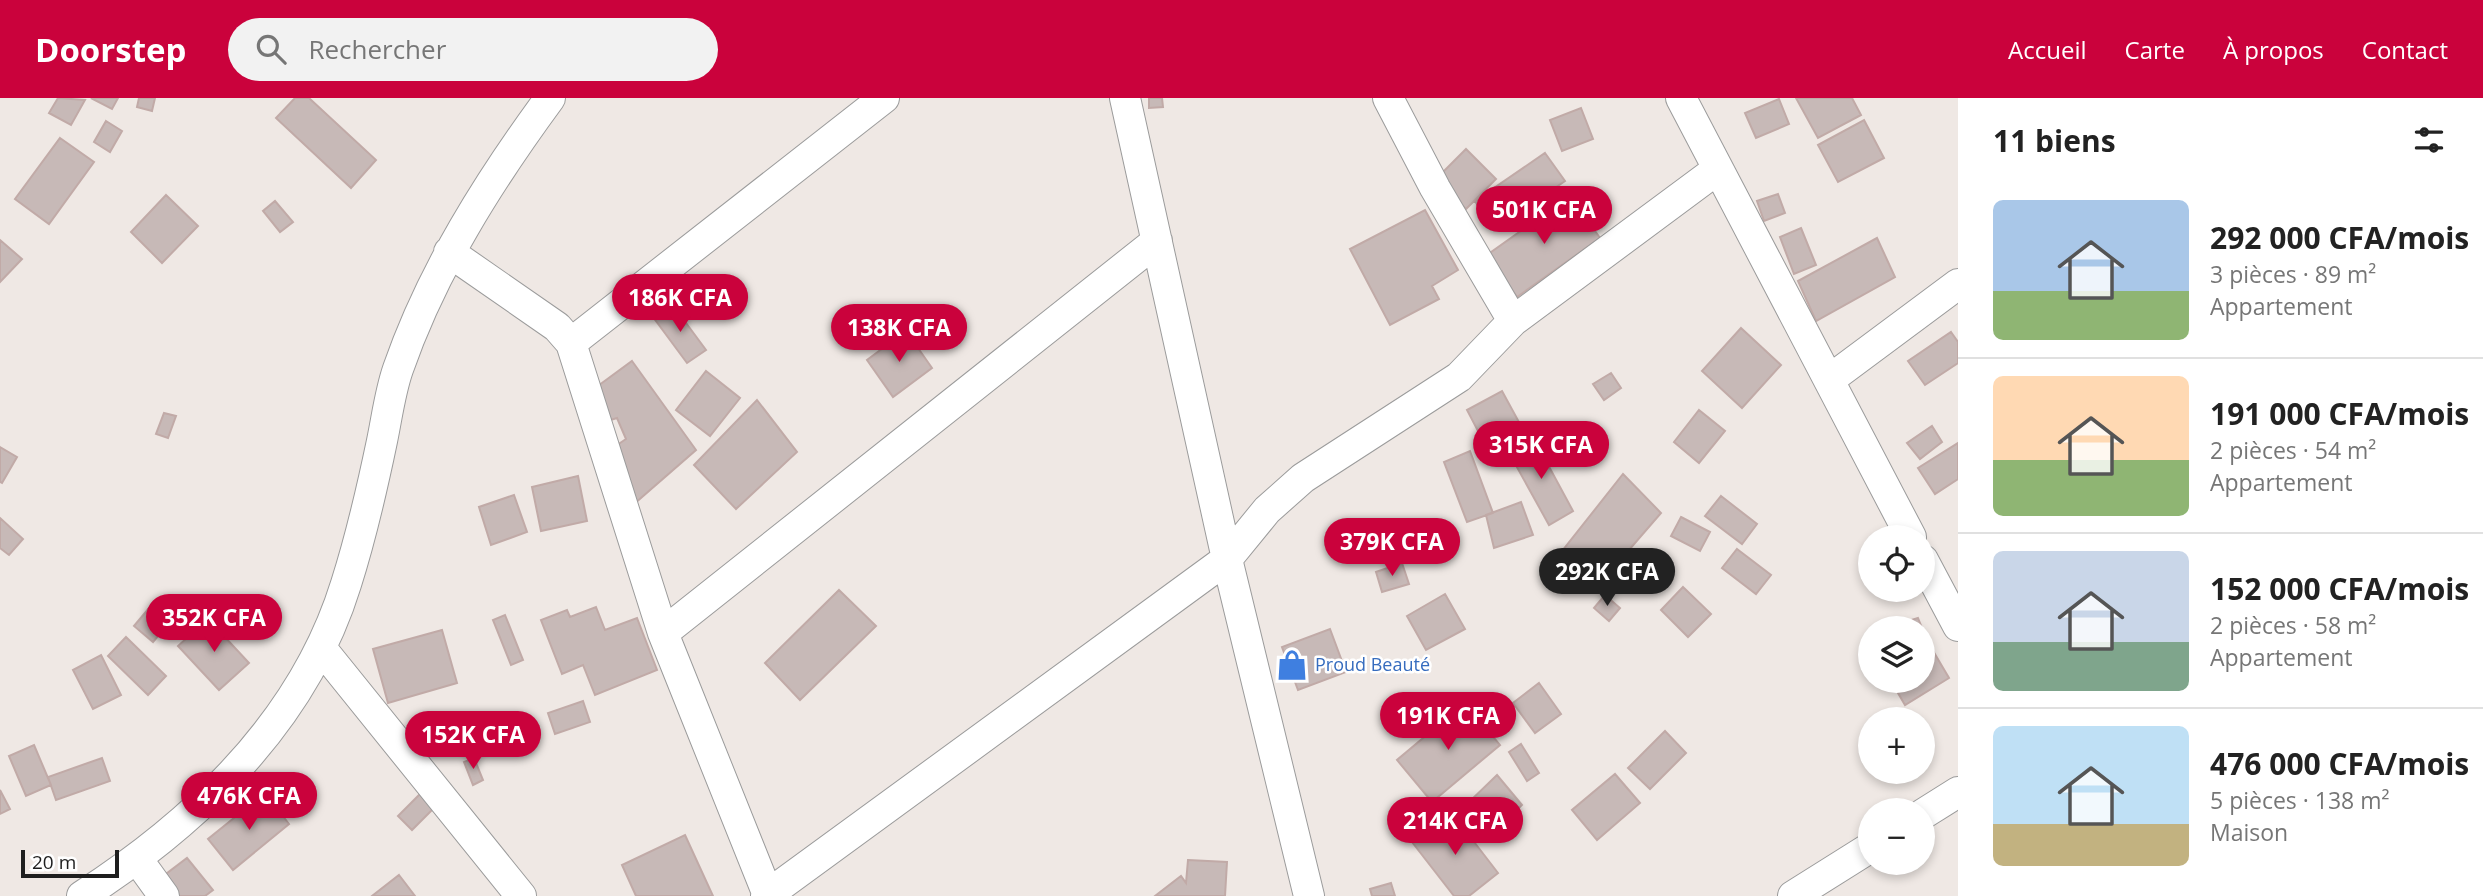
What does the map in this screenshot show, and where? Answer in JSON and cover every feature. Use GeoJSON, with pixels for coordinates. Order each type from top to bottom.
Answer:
{"type":"FeatureCollection","features":[{"type":"Feature","properties":{"kind":"street"},"geometry":{"type":"LineString","coordinates":[[82,896],[138,860],[243,764],[290,704],[321,648],[349,574],[397,371],[421,312],[449,252],[550,98]]}},
{"type":"Feature","properties":{"kind":"street"},"geometry":{"type":"LineString","coordinates":[[571,343],[884,98]]}},
{"type":"Feature","properties":{"kind":"street"},"geometry":{"type":"LineString","coordinates":[[1125,98],[1227,559],[1309,896]]}},
{"type":"Feature","properties":{"kind":"street"},"geometry":{"type":"LineString","coordinates":[[1388,98],[1435,188],[1513,321]]}},
{"type":"Feature","properties":{"kind":"street"},"geometry":{"type":"LineString","coordinates":[[1681,98],[1905,525]]}},
{"type":"Feature","properties":{"kind":"street"},"geometry":{"type":"LineString","coordinates":[[449,252],[557,327],[571,343],[663,633],[767,895],[1227,559],[1267,510],[1303,478],[1460,377],[1513,321],[1718,169]]}},
{"type":"Feature","properties":{"kind":"street"},"geometry":{"type":"LineString","coordinates":[[663,633],[1157,241]]}},
{"type":"Feature","properties":{"kind":"street"},"geometry":{"type":"LineString","coordinates":[[1829,380],[1958,284]]}},
{"type":"Feature","properties":{"kind":"street"},"geometry":{"type":"LineString","coordinates":[[1935,583],[1958,626]]}},
{"type":"Feature","properties":{"kind":"street"},"geometry":{"type":"LineString","coordinates":[[321,648],[520,896]]}},
{"type":"Feature","properties":{"kind":"street"},"geometry":{"type":"LineString","coordinates":[[1935,806],[1958,792]]}},
{"type":"Feature","properties":{"kind":"street"},"geometry":{"type":"LineString","coordinates":[[1793,896],[1858,855]]}},
{"type":"Feature","properties":{"kind":"street"},"geometry":{"type":"LineString","coordinates":[[138,860],[163,896]]}},
{"type":"Feature","properties":{"kind":"building"},"geometry":{"type":"Polygon","coordinates":[[[58,98],[85,100],[71,125],[49,113],[58,98]]]}},
{"type":"Feature","properties":{"kind":"building"},"geometry":{"type":"Polygon","coordinates":[[[91,98],[118,98],[112,109],[91,98]]]}},
{"type":"Feature","properties":{"kind":"building"},"geometry":{"type":"Polygon","coordinates":[[[139,98],[155,98],[152,111],[137,107],[139,98]]]}},
{"type":"Feature","properties":{"kind":"building"},"geometry":{"type":"Polygon","coordinates":[[[295,98],[309,98],[376,160],[351,188],[276,118],[295,98]]]}},
{"type":"Feature","properties":{"kind":"building"},"geometry":{"type":"Polygon","coordinates":[[[1149,98],[1162,98],[1163,107],[1149,108],[1149,98]]]}},
{"type":"Feature","properties":{"kind":"building"},"geometry":{"type":"Polygon","coordinates":[[[1796,98],[1852,98],[1861,115],[1818,138],[1796,98]]]}},
{"type":"Feature","properties":{"kind":"building"},"geometry":{"type":"Polygon","coordinates":[[[1779,99],[1789,124],[1756,138],[1745,113],[1779,99]]]}},
{"type":"Feature","properties":{"kind":"building"},"geometry":{"type":"Polygon","coordinates":[[[1581,108],[1593,139],[1562,151],[1550,120],[1581,108]]]}},
{"type":"Feature","properties":{"kind":"building"},"geometry":{"type":"Polygon","coordinates":[[[1864,120],[1884,158],[1838,182],[1818,145],[1864,120]]]}},
{"type":"Feature","properties":{"kind":"building"},"geometry":{"type":"Polygon","coordinates":[[[106,121],[122,131],[110,152],[94,142],[106,121]]]}},
{"type":"Feature","properties":{"kind":"building"},"geometry":{"type":"Polygon","coordinates":[[[60,138],[94,162],[49,224],[15,199],[60,138]]]}},
{"type":"Feature","properties":{"kind":"building"},"geometry":{"type":"Polygon","coordinates":[[[1466,149],[1496,179],[1466,209],[1436,179],[1466,149]]]}},
{"type":"Feature","properties":{"kind":"building"},"geometry":{"type":"Polygon","coordinates":[[[1545,153],[1565,181],[1494,230],[1475,201],[1545,153]]]}},
{"type":"Feature","properties":{"kind":"building"},"geometry":{"type":"Polygon","coordinates":[[[1778,194],[1785,213],[1764,221],[1757,201],[1778,194]]]}},
{"type":"Feature","properties":{"kind":"building"},"geometry":{"type":"Polygon","coordinates":[[[166,195],[198,226],[162,263],[131,232],[166,195]]]}},
{"type":"Feature","properties":{"kind":"building"},"geometry":{"type":"Polygon","coordinates":[[[1570,196],[1600,238],[1517,297],[1487,255],[1570,196]]]}},
{"type":"Feature","properties":{"kind":"building"},"geometry":{"type":"Polygon","coordinates":[[[275,201],[293,222],[280,232],[263,211],[275,201]]]}},
{"type":"Feature","properties":{"kind":"building"},"geometry":{"type":"Polygon","coordinates":[[[1425,210],[1458,270],[1432,286],[1439,299],[1390,325],[1350,249],[1425,210]]]}},
{"type":"Feature","properties":{"kind":"building"},"geometry":{"type":"Polygon","coordinates":[[[1801,228],[1816,265],[1794,274],[1780,237],[1801,228]]]}},
{"type":"Feature","properties":{"kind":"building"},"geometry":{"type":"Polygon","coordinates":[[[1877,238],[1895,277],[1816,321],[1798,281],[1877,238]]]}},
{"type":"Feature","properties":{"kind":"building"},"geometry":{"type":"Polygon","coordinates":[[[0,240],[22,259],[0,282],[0,240]]]}},
{"type":"Feature","properties":{"kind":"building"},"geometry":{"type":"Polygon","coordinates":[[[672,304],[706,350],[687,363],[653,317],[672,304]]]}},
{"type":"Feature","properties":{"kind":"building"},"geometry":{"type":"Polygon","coordinates":[[[1741,328],[1781,365],[1742,408],[1702,371],[1741,328]]]}},
{"type":"Feature","properties":{"kind":"building"},"geometry":{"type":"Polygon","coordinates":[[[906,331],[932,368],[893,397],[867,360],[906,331]]]}},
{"type":"Feature","properties":{"kind":"building"},"geometry":{"type":"Polygon","coordinates":[[[1951,332],[1958,342],[1958,363],[1925,385],[1908,361],[1951,332]]]}},
{"type":"Feature","properties":{"kind":"building"},"geometry":{"type":"Polygon","coordinates":[[[632,361],[696,450],[634,504],[613,448],[626,439],[617,418],[604,422],[591,391],[632,361]]]}},
{"type":"Feature","properties":{"kind":"building"},"geometry":{"type":"Polygon","coordinates":[[[706,371],[740,398],[710,436],[676,410],[706,371]]]}},
{"type":"Feature","properties":{"kind":"building"},"geometry":{"type":"Polygon","coordinates":[[[1611,373],[1621,388],[1604,400],[1593,384],[1611,373]]]}},
{"type":"Feature","properties":{"kind":"building"},"geometry":{"type":"Polygon","coordinates":[[[1502,391],[1527,437],[1491,456],[1467,410],[1502,391]]]}},
{"type":"Feature","properties":{"kind":"building"},"geometry":{"type":"Polygon","coordinates":[[[757,400],[797,452],[736,509],[694,465],[757,400]]]}},
{"type":"Feature","properties":{"kind":"building"},"geometry":{"type":"Polygon","coordinates":[[[1699,410],[1725,431],[1699,463],[1674,442],[1699,410]]]}},
{"type":"Feature","properties":{"kind":"building"},"geometry":{"type":"Polygon","coordinates":[[[164,413],[176,416],[168,438],[156,434],[164,413]]]}},
{"type":"Feature","properties":{"kind":"building"},"geometry":{"type":"Polygon","coordinates":[[[1932,426],[1942,442],[1920,459],[1907,443],[1932,426]]]}},
{"type":"Feature","properties":{"kind":"building"},"geometry":{"type":"Polygon","coordinates":[[[1533,437],[1573,511],[1549,525],[1508,451],[1533,437]]]}},
{"type":"Feature","properties":{"kind":"building"},"geometry":{"type":"Polygon","coordinates":[[[1958,443],[1958,479],[1935,494],[1918,468],[1958,443]]]}},
{"type":"Feature","properties":{"kind":"building"},"geometry":{"type":"Polygon","coordinates":[[[0,447],[17,457],[2,483],[0,482],[0,447]]]}},
{"type":"Feature","properties":{"kind":"building"},"geometry":{"type":"Polygon","coordinates":[[[1470,451],[1493,513],[1467,522],[1444,462],[1470,451]]]}},
{"type":"Feature","properties":{"kind":"building"},"geometry":{"type":"Polygon","coordinates":[[[1623,474],[1661,513],[1596,588],[1559,555],[1623,474]]]}},
{"type":"Feature","properties":{"kind":"building"},"geometry":{"type":"Polygon","coordinates":[[[578,476],[587,521],[541,531],[532,487],[578,476]]]}},
{"type":"Feature","properties":{"kind":"building"},"geometry":{"type":"Polygon","coordinates":[[[514,495],[527,532],[491,545],[479,507],[514,495]]]}},
{"type":"Feature","properties":{"kind":"building"},"geometry":{"type":"Polygon","coordinates":[[[1721,496],[1757,524],[1742,544],[1705,516],[1721,496]]]}},
{"type":"Feature","properties":{"kind":"building"},"geometry":{"type":"Polygon","coordinates":[[[1521,502],[1533,535],[1494,548],[1486,515],[1521,502]]]}},
{"type":"Feature","properties":{"kind":"building"},"geometry":{"type":"Polygon","coordinates":[[[1681,517],[1710,532],[1700,551],[1671,536],[1681,517]]]}},
{"type":"Feature","properties":{"kind":"building"},"geometry":{"type":"Polygon","coordinates":[[[0,518],[23,539],[9,555],[0,548],[0,518]]]}},
{"type":"Feature","properties":{"kind":"building"},"geometry":{"type":"Polygon","coordinates":[[[1737,549],[1771,575],[1756,594],[1722,568],[1737,549]]]}},
{"type":"Feature","properties":{"kind":"building"},"geometry":{"type":"Polygon","coordinates":[[[1402,563],[1409,584],[1382,592],[1376,572],[1402,563]]]}},
{"type":"Feature","properties":{"kind":"building"},"geometry":{"type":"Polygon","coordinates":[[[1683,587],[1711,614],[1688,637],[1661,610],[1683,587]]]}},
{"type":"Feature","properties":{"kind":"building"},"geometry":{"type":"Polygon","coordinates":[[[839,590],[876,626],[800,700],[765,663],[839,590]]]}},
{"type":"Feature","properties":{"kind":"building"},"geometry":{"type":"Polygon","coordinates":[[[1445,594],[1465,629],[1426,650],[1407,616],[1445,594]]]}},
{"type":"Feature","properties":{"kind":"building"},"geometry":{"type":"Polygon","coordinates":[[[1605,595],[1620,608],[1609,621],[1594,608],[1605,595]]]}},
{"type":"Feature","properties":{"kind":"building"},"geometry":{"type":"Polygon","coordinates":[[[155,601],[174,617],[153,642],[134,626],[155,601]]]}},
{"type":"Feature","properties":{"kind":"building"},"geometry":{"type":"Polygon","coordinates":[[[596,607],[605,630],[637,618],[657,670],[595,695],[583,665],[562,674],[541,620],[567,610],[570,617],[596,607]]]}},
{"type":"Feature","properties":{"kind":"building"},"geometry":{"type":"Polygon","coordinates":[[[505,615],[523,660],[511,665],[493,620],[505,615]]]}},
{"type":"Feature","properties":{"kind":"building"},"geometry":{"type":"Polygon","coordinates":[[[208,619],[249,663],[219,690],[178,646],[208,619]]]}},
{"type":"Feature","properties":{"kind":"building"},"geometry":{"type":"Polygon","coordinates":[[[1330,629],[1346,672],[1298,690],[1282,647],[1330,629]]]}},
{"type":"Feature","properties":{"kind":"building"},"geometry":{"type":"Polygon","coordinates":[[[442,630],[457,683],[388,703],[373,649],[442,630]]]}},
{"type":"Feature","properties":{"kind":"building"},"geometry":{"type":"Polygon","coordinates":[[[126,637],[166,676],[148,695],[108,656],[126,637]]]}},
{"type":"Feature","properties":{"kind":"building"},"geometry":{"type":"Polygon","coordinates":[[[1935,654],[1949,678],[1935,687],[1935,654]]]}},
{"type":"Feature","properties":{"kind":"building"},"geometry":{"type":"Polygon","coordinates":[[[101,655],[121,695],[93,709],[73,670],[101,655]]]}},
{"type":"Feature","properties":{"kind":"building"},"geometry":{"type":"Polygon","coordinates":[[[1539,683],[1561,714],[1535,733],[1513,703],[1539,683]]]}},
{"type":"Feature","properties":{"kind":"building"},"geometry":{"type":"Polygon","coordinates":[[[1898,693],[1925,693],[1905,705],[1898,693]]]}},
{"type":"Feature","properties":{"kind":"building"},"geometry":{"type":"Polygon","coordinates":[[[583,701],[590,722],[555,734],[548,713],[583,701]]]}},
{"type":"Feature","properties":{"kind":"building"},"geometry":{"type":"Polygon","coordinates":[[[1465,703],[1500,745],[1432,802],[1397,760],[1465,703]]]}},
{"type":"Feature","properties":{"kind":"building"},"geometry":{"type":"Polygon","coordinates":[[[1665,731],[1686,753],[1650,789],[1628,768],[1665,731]]]}},
{"type":"Feature","properties":{"kind":"building"},"geometry":{"type":"Polygon","coordinates":[[[1521,744],[1539,773],[1527,781],[1509,752],[1521,744]]]}},
{"type":"Feature","properties":{"kind":"building"},"geometry":{"type":"Polygon","coordinates":[[[34,745],[51,785],[26,796],[9,756],[34,745]]]}},
{"type":"Feature","properties":{"kind":"building"},"geometry":{"type":"Polygon","coordinates":[[[102,758],[110,781],[56,800],[48,777],[102,758]]]}},
{"type":"Feature","properties":{"kind":"building"},"geometry":{"type":"Polygon","coordinates":[[[474,758],[483,780],[473,785],[464,762],[474,758]]]}},
{"type":"Feature","properties":{"kind":"building"},"geometry":{"type":"Polygon","coordinates":[[[1615,774],[1640,803],[1597,840],[1572,810],[1615,774]]]}},
{"type":"Feature","properties":{"kind":"building"},"geometry":{"type":"Polygon","coordinates":[[[1497,775],[1522,805],[1494,832],[1467,804],[1497,775]]]}},
{"type":"Feature","properties":{"kind":"building"},"geometry":{"type":"Polygon","coordinates":[[[0,790],[10,809],[0,814],[0,790]]]}},
{"type":"Feature","properties":{"kind":"building"},"geometry":{"type":"Polygon","coordinates":[[[265,793],[289,824],[233,870],[208,839],[265,793]]]}},
{"type":"Feature","properties":{"kind":"building"},"geometry":{"type":"Polygon","coordinates":[[[421,793],[435,807],[412,830],[398,816],[421,793]]]}},
{"type":"Feature","properties":{"kind":"building"},"geometry":{"type":"Polygon","coordinates":[[[1451,812],[1498,873],[1469,896],[1454,896],[1412,842],[1451,812]]]}},
{"type":"Feature","properties":{"kind":"building"},"geometry":{"type":"Polygon","coordinates":[[[685,835],[713,896],[636,896],[622,865],[685,835]]]}},
{"type":"Feature","properties":{"kind":"building"},"geometry":{"type":"Polygon","coordinates":[[[187,858],[213,890],[205,896],[177,896],[162,877],[187,858]]]}},
{"type":"Feature","properties":{"kind":"building"},"geometry":{"type":"Polygon","coordinates":[[[1188,860],[1227,862],[1225,896],[1155,896],[1181,876],[1186,883],[1188,860]]]}},
{"type":"Feature","properties":{"kind":"building"},"geometry":{"type":"Polygon","coordinates":[[[399,875],[415,896],[372,896],[399,875]]]}},
{"type":"Feature","properties":{"kind":"building"},"geometry":{"type":"Polygon","coordinates":[[[1391,883],[1395,896],[1372,896],[1370,889],[1391,883]]]}},
{"type":"Feature","properties":{"kind":"place","name":"Proud Beauté"},"geometry":{"type":"Point","coordinates":[1292,665]}}]}
